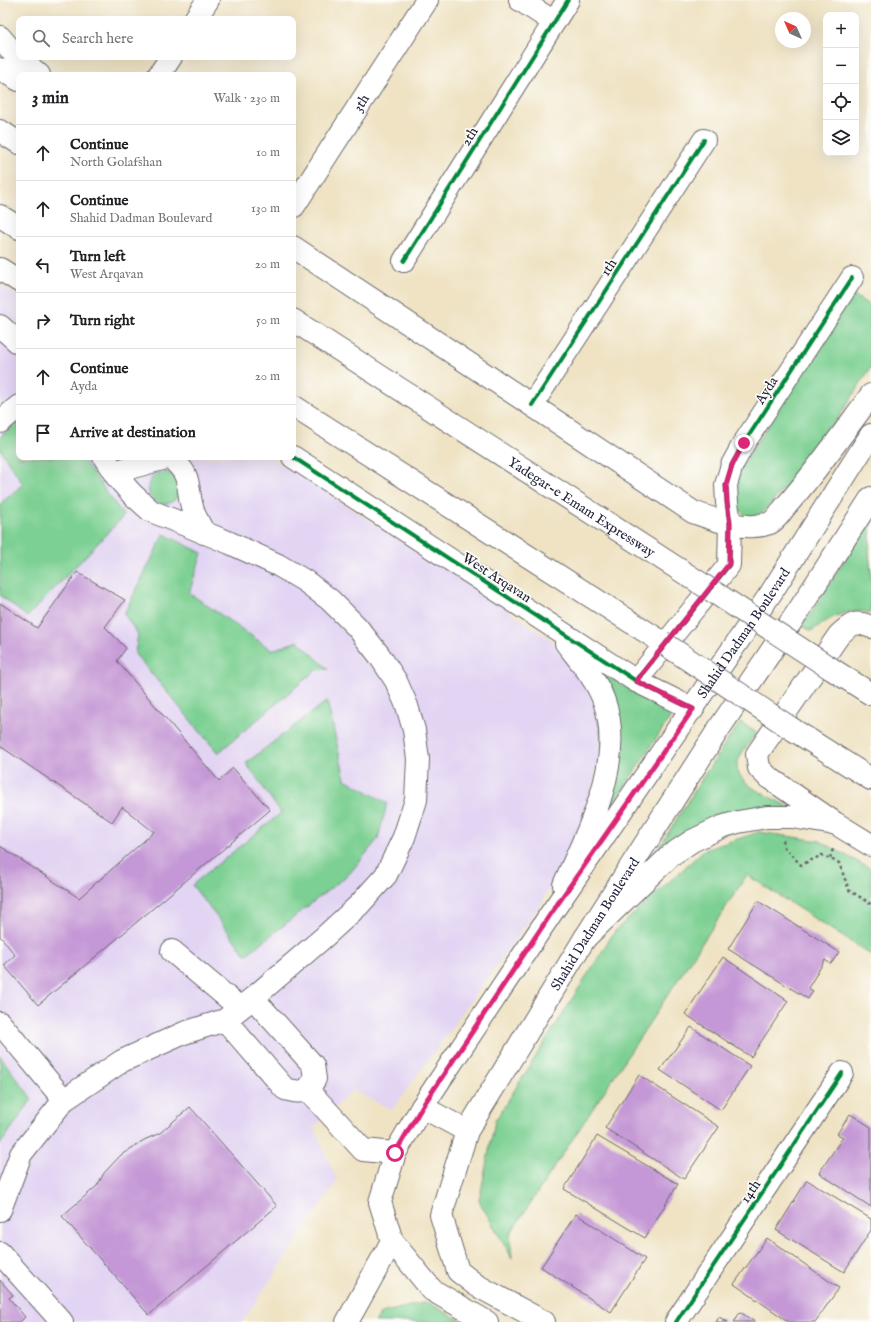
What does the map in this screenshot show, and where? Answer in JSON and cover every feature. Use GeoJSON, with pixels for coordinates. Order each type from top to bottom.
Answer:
{"type":"FeatureCollection","features":[{"type":"Feature","properties":{"kind":"main road"},"geometry":{"type":"LineString","coordinates":[[197,16],[208,0]]}},
{"type":"Feature","properties":{"kind":"main road","name":"3th"},"geometry":{"type":"LineString","coordinates":[[296,203],[427,0]]}},
{"type":"Feature","properties":{"kind":"main road"},"geometry":{"type":"LineString","coordinates":[[520,0],[554,22]]}},
{"type":"Feature","properties":{"kind":"main road","name":"2th"},"geometry":{"type":"LineString","coordinates":[[404,261],[568,0]]}},
{"type":"Feature","properties":{"kind":"main road"},"geometry":{"type":"LineString","coordinates":[[0,37],[16,55]]}},
{"type":"Feature","properties":{"kind":"main road"},"geometry":{"type":"LineString","coordinates":[[22,60],[36,72]]}},
{"type":"Feature","properties":{"kind":"main road"},"geometry":{"type":"LineString","coordinates":[[161,72],[169,60]]}},
{"type":"Feature","properties":{"kind":"main road"},"geometry":{"type":"LineString","coordinates":[[0,69],[16,78]]}},
{"type":"Feature","properties":{"kind":"main road"},"geometry":{"type":"LineString","coordinates":[[0,131],[16,141]]}},
{"type":"Feature","properties":{"kind":"main road","name":"1th"},"geometry":{"type":"LineString","coordinates":[[532,405],[704,140]]}},
{"type":"Feature","properties":{"kind":"main road"},"geometry":{"type":"LineString","coordinates":[[0,216],[16,226]]}},
{"type":"Feature","properties":{"kind":"main road"},"geometry":{"type":"LineString","coordinates":[[296,249],[693,512],[730,524],[759,526],[772,522],[795,495],[871,395]]}},
{"type":"Feature","properties":{"kind":"main road"},"geometry":{"type":"LineString","coordinates":[[0,269],[16,279]]}},
{"type":"Feature","properties":{"kind":"main road","name":"Ayda"},"geometry":{"type":"LineString","coordinates":[[636,681],[729,564],[730,524],[726,485],[732,465],[744,443],[852,278]]}},
{"type":"Feature","properties":{"kind":"main road","name":"Yadegar-e Emam Expressway"},"geometry":{"type":"LineString","coordinates":[[296,322],[871,694]]}},
{"type":"Feature","properties":{"kind":"main road"},"geometry":{"type":"LineString","coordinates":[[0,326],[16,340]]}},
{"type":"Feature","properties":{"kind":"main road"},"geometry":{"type":"LineString","coordinates":[[296,408],[662,642],[792,729],[871,779]]}},
{"type":"Feature","properties":{"kind":"main road"},"geometry":{"type":"LineString","coordinates":[[0,422],[16,409]]}},
{"type":"Feature","properties":{"kind":"main road","name":"Shahid Dadman Boulevard"},"geometry":{"type":"LineString","coordinates":[[392,1241],[380,1202],[395,1153],[422,1107],[552,912],[693,709],[771,593],[871,435]]}},
{"type":"Feature","properties":{"kind":"main road","name":"West Arqavan"},"geometry":{"type":"LineString","coordinates":[[296,459],[636,681],[693,709]]}},
{"type":"Feature","properties":{"kind":"main road"},"geometry":{"type":"LineString","coordinates":[[109,464],[144,460]]}},
{"type":"Feature","properties":{"kind":"main road"},"geometry":{"type":"LineString","coordinates":[[174,460],[181,466],[188,479],[192,509],[204,533]]}},
{"type":"Feature","properties":{"kind":"main road"},"geometry":{"type":"LineString","coordinates":[[0,1210],[21,1154],[64,1100],[122,1061],[239,1008],[328,933],[359,904],[386,875],[404,837],[416,800],[418,759],[414,730],[407,706],[396,681],[379,655],[357,627],[330,600],[305,581],[272,562],[151,511],[132,494],[109,464]]}},
{"type":"Feature","properties":{"kind":"main road","name":"Shahid Dadman Boulevard"},"geometry":{"type":"LineString","coordinates":[[544,1322],[476,1285],[458,1271],[441,1215],[467,1131],[585,938],[720,727],[871,498]]}},
{"type":"Feature","properties":{"kind":"main road"},"geometry":{"type":"LineString","coordinates":[[871,627],[861,623],[849,626],[839,635],[757,754],[759,768],[768,777],[835,823],[871,845]]}},
{"type":"Feature","properties":{"kind":"main road","name":"West Arqavan"},"geometry":{"type":"LineString","coordinates":[[552,912],[596,812],[610,756],[611,737],[609,720],[598,687],[589,672],[554,628]]}},
{"type":"Feature","properties":{"kind":"main road"},"geometry":{"type":"LineString","coordinates":[[585,938],[670,855],[692,840],[721,827],[738,822],[767,817],[792,817],[835,823]]}},
{"type":"Feature","properties":{"kind":"main road"},"geometry":{"type":"LineString","coordinates":[[172,951],[239,1008],[313,1065],[315,1080],[308,1090],[298,1092],[285,1088],[239,1008]]}},
{"type":"Feature","properties":{"kind":"main road"},"geometry":{"type":"LineString","coordinates":[[0,1023],[64,1100]]}},
{"type":"Feature","properties":{"kind":"main road","name":"14th"},"geometry":{"type":"LineString","coordinates":[[676,1322],[842,1073]]}},
{"type":"Feature","properties":{"kind":"main road"},"geometry":{"type":"LineString","coordinates":[[308,1090],[363,1150],[395,1153]]}},
{"type":"Feature","properties":{"kind":"main road"},"geometry":{"type":"LineString","coordinates":[[422,1107],[467,1131]]}},
{"type":"Feature","properties":{"kind":"main road"},"geometry":{"type":"LineString","coordinates":[[347,1322],[392,1241],[432,1290],[487,1322]]}},
{"type":"Feature","properties":{"kind":"main road"},"geometry":{"type":"LineString","coordinates":[[0,1253],[62,1322]]}},
{"type":"Feature","properties":{"kind":"path"},"geometry":{"type":"LineString","coordinates":[[778,817],[784,847],[801,865],[822,855],[839,863],[848,890],[871,904]]}},
{"type":"Feature","properties":{"kind":"shaded area"},"geometry":{"type":"Polygon","coordinates":[[[0,285],[16,295],[16,460],[275,460],[465,581],[551,640],[569,657],[596,699],[603,748],[581,828],[542,902],[392,1110],[353,1090],[314,1127],[337,1181],[242,1322],[0,1322],[0,285]]]}},
{"type":"Feature","properties":{"kind":"green space"},"geometry":{"type":"Polygon","coordinates":[[[853,295],[871,306],[871,367],[818,450],[762,513],[753,516],[745,515],[738,508],[734,497],[738,472],[853,295]]]}},
{"type":"Feature","properties":{"kind":"green space"},"geometry":{"type":"Polygon","coordinates":[[[16,424],[16,460],[83,460],[124,516],[27,617],[0,595],[0,504],[23,484],[0,449],[0,437],[16,424]]]}},
{"type":"Feature","properties":{"kind":"green space"},"geometry":{"type":"Polygon","coordinates":[[[161,472],[167,472],[176,476],[180,488],[176,500],[167,504],[161,504],[152,500],[148,491],[148,485],[152,476],[161,472]]]}},
{"type":"Feature","properties":{"kind":"green space"},"geometry":{"type":"Polygon","coordinates":[[[871,520],[869,553],[871,571],[871,613],[854,611],[839,615],[811,631],[802,626],[871,520]]]}},
{"type":"Feature","properties":{"kind":"green space"},"geometry":{"type":"Polygon","coordinates":[[[164,534],[202,553],[189,593],[272,650],[298,641],[328,669],[316,670],[218,753],[135,654],[138,634],[124,614],[164,534]]]}},
{"type":"Feature","properties":{"kind":"green space"},"geometry":{"type":"Polygon","coordinates":[[[588,663],[623,686],[661,703],[673,713],[597,828],[611,793],[588,663]]]}},
{"type":"Feature","properties":{"kind":"green space"},"geometry":{"type":"Polygon","coordinates":[[[327,701],[345,779],[387,803],[378,839],[350,873],[246,955],[192,885],[281,813],[246,763],[327,701]]]}},
{"type":"Feature","properties":{"kind":"green space"},"geometry":{"type":"Polygon","coordinates":[[[740,722],[757,733],[745,748],[738,761],[738,772],[742,779],[757,790],[790,808],[649,863],[707,771],[740,722]]]}},
{"type":"Feature","properties":{"kind":"green space"},"geometry":{"type":"Polygon","coordinates":[[[759,832],[820,841],[871,869],[871,955],[747,875],[510,1234],[512,1258],[479,1201],[495,1121],[615,931],[704,850],[759,832]]]}},
{"type":"Feature","properties":{"kind":"green space"},"geometry":{"type":"Polygon","coordinates":[[[0,1056],[32,1099],[0,1145],[0,1056]]]}},
{"type":"Feature","properties":{"kind":"green space"},"geometry":{"type":"Polygon","coordinates":[[[427,1302],[463,1322],[375,1322],[381,1313],[427,1302]]]}},
{"type":"Feature","properties":{"kind":"building"},"geometry":{"type":"Polygon","coordinates":[[[77,572],[125,600],[105,627],[126,648],[117,661],[219,781],[233,768],[270,810],[38,1005],[4,965],[15,955],[0,936],[0,846],[79,898],[154,832],[122,807],[112,822],[0,746],[0,603],[37,628],[77,572]]]}},
{"type":"Feature","properties":{"kind":"building"},"geometry":{"type":"Polygon","coordinates":[[[758,901],[839,952],[831,964],[825,960],[808,988],[813,991],[808,999],[728,949],[758,901]]]}},
{"type":"Feature","properties":{"kind":"building"},"geometry":{"type":"Polygon","coordinates":[[[723,957],[788,1001],[751,1057],[685,1014],[723,957]]]}},
{"type":"Feature","properties":{"kind":"building"},"geometry":{"type":"Polygon","coordinates":[[[691,1027],[750,1066],[721,1110],[660,1070],[691,1027]]]}},
{"type":"Feature","properties":{"kind":"building"},"geometry":{"type":"Polygon","coordinates":[[[639,1075],[719,1127],[684,1179],[605,1128],[639,1075]]]}},
{"type":"Feature","properties":{"kind":"building"},"geometry":{"type":"Polygon","coordinates":[[[190,1107],[277,1206],[149,1315],[62,1216],[97,1186],[104,1173],[121,1155],[144,1140],[160,1133],[190,1107]]]}},
{"type":"Feature","properties":{"kind":"building"},"geometry":{"type":"Polygon","coordinates":[[[850,1114],[871,1127],[871,1207],[819,1173],[843,1137],[837,1134],[850,1114]]]}},
{"type":"Feature","properties":{"kind":"building"},"geometry":{"type":"Polygon","coordinates":[[[597,1136],[678,1184],[645,1238],[564,1189],[597,1136]]]}},
{"type":"Feature","properties":{"kind":"building"},"geometry":{"type":"Polygon","coordinates":[[[807,1180],[871,1219],[871,1230],[844,1272],[776,1230],[807,1180]]]}},
{"type":"Feature","properties":{"kind":"building"},"geometry":{"type":"Polygon","coordinates":[[[576,1214],[645,1259],[611,1312],[541,1267],[576,1214]]]}},
{"type":"Feature","properties":{"kind":"building"},"geometry":{"type":"Polygon","coordinates":[[[767,1238],[839,1288],[815,1322],[789,1322],[734,1284],[767,1238]]]}},
{"type":"Feature","properties":{"kind":"building"},"geometry":{"type":"Polygon","coordinates":[[[0,1280],[13,1295],[9,1298],[25,1317],[20,1322],[0,1322],[0,1280]]]}},
{"type":"Feature","properties":{"kind":"building"},"geometry":{"type":"Polygon","coordinates":[[[740,1312],[755,1322],[734,1322],[740,1312]]]}},
{"type":"Feature","properties":{"kind":"building"},"geometry":{"type":"Polygon","coordinates":[[[719,1317],[728,1322],[716,1322],[719,1317]]]}},
{"type":"Feature","properties":{"kind":"cycle path"},"geometry":{"type":"LineString","coordinates":[[404,261],[568,0]]}},
{"type":"Feature","properties":{"kind":"cycle path"},"geometry":{"type":"LineString","coordinates":[[532,405],[704,140]]}},
{"type":"Feature","properties":{"kind":"cycle path"},"geometry":{"type":"LineString","coordinates":[[636,681],[729,565],[730,523],[726,485],[732,465],[744,443],[852,278]]}},
{"type":"Feature","properties":{"kind":"cycle path"},"geometry":{"type":"LineString","coordinates":[[296,459],[636,681],[693,709]]}},
{"type":"Feature","properties":{"kind":"cycle path"},"geometry":{"type":"LineString","coordinates":[[676,1322],[842,1073]]}},
{"type":"Feature","properties":{"kind":"route"},"geometry":{"type":"LineString","coordinates":[[395,1153],[422,1107],[552,912],[693,709],[636,681],[729,564],[730,524],[726,485],[732,465],[744,443]]}}]}
